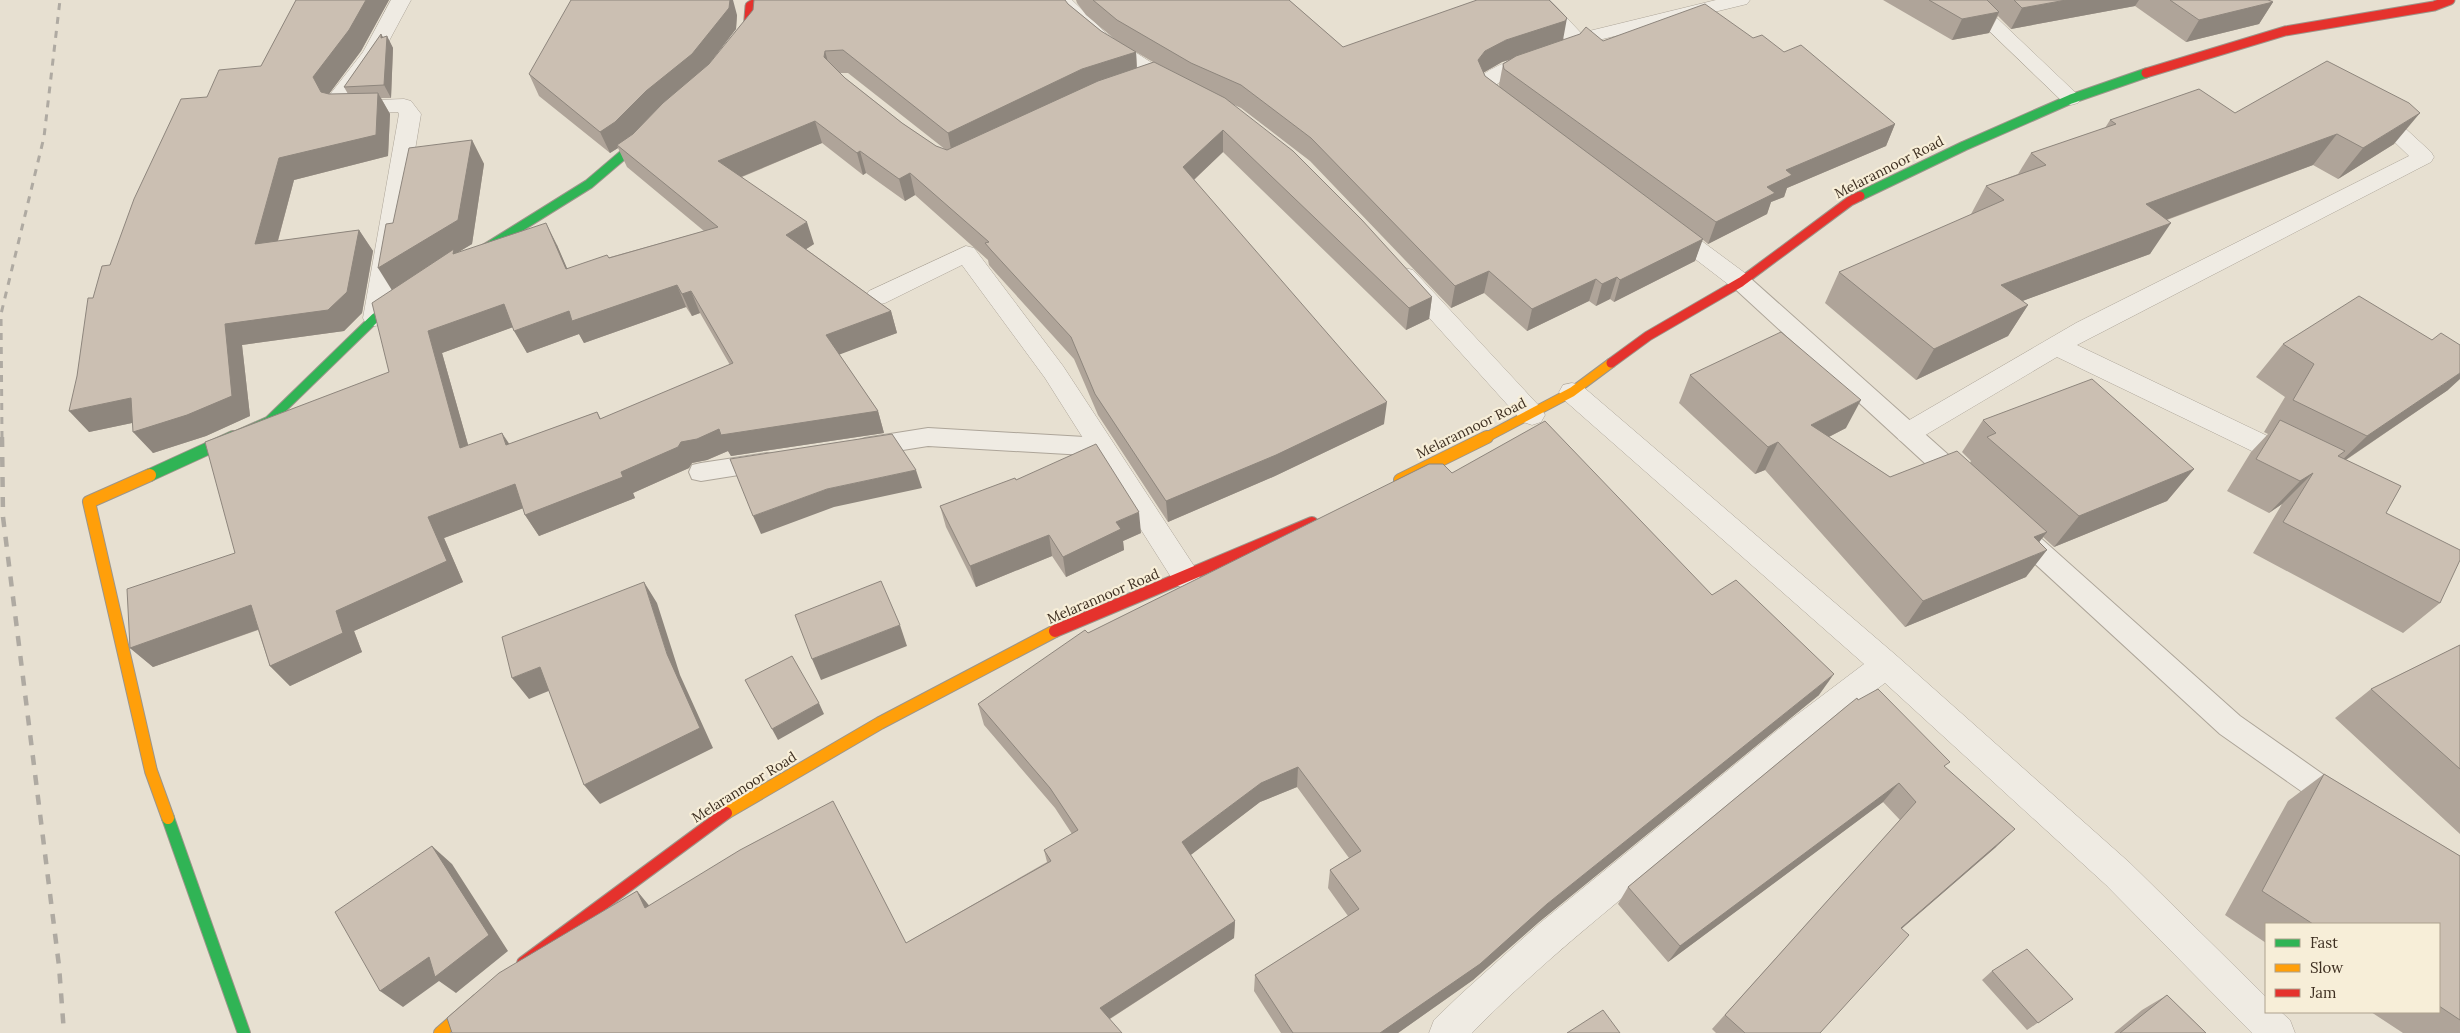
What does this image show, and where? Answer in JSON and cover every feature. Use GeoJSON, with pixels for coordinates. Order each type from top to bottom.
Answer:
{"type":"FeatureCollection","features":[{"type":"Feature","properties":{"kind":"street"},"geometry":{"type":"LineString","coordinates":[[375,318],[410,114],[404,105],[343,108],[338,97],[372,54],[401,0]]}},
{"type":"Feature","properties":{"kind":"street"},"geometry":{"type":"LineString","coordinates":[[725,59],[748,31],[750,6],[761,0]]}},
{"type":"Feature","properties":{"kind":"street"},"geometry":{"type":"LineString","coordinates":[[1062,0],[1078,20],[1148,79],[1192,95]]}},
{"type":"Feature","properties":{"kind":"street"},"geometry":{"type":"LineString","coordinates":[[1539,0],[1571,32],[1575,40]]}},
{"type":"Feature","properties":{"kind":"street"},"geometry":{"type":"LineString","coordinates":[[1522,117],[1490,94],[1486,82],[1504,71],[1568,48],[1575,40],[1740,0]]}},
{"type":"Feature","properties":{"kind":"street"},"geometry":{"type":"LineString","coordinates":[[1967,0],[2071,99]]}},
{"type":"Feature","properties":{"kind":"street","name":"Melarannoor Road"},"geometry":{"type":"LineString","coordinates":[[1392,484],[1532,415],[1572,392],[1648,336],[1741,282],[1850,201],[1964,146],[2071,99],[2165,66],[2285,31],[2436,2]]}},
{"type":"Feature","properties":{"kind":"street"},"geometry":{"type":"LineString","coordinates":[[1908,433],[2057,346],[2423,157],[2386,123]]}},
{"type":"Feature","properties":{"kind":"street"},"geometry":{"type":"LineString","coordinates":[[467,260],[578,190],[633,150],[657,125]]}},
{"type":"Feature","properties":{"kind":"street"},"geometry":{"type":"LineString","coordinates":[[1655,217],[1741,282]]}},
{"type":"Feature","properties":{"kind":"street"},"geometry":{"type":"LineString","coordinates":[[877,297],[966,254],[1054,372],[1186,577]]}},
{"type":"Feature","properties":{"kind":"street"},"geometry":{"type":"LineString","coordinates":[[1388,257],[1532,415]]}},
{"type":"Feature","properties":{"kind":"street"},"geometry":{"type":"LineString","coordinates":[[244,1033],[151,771],[89,502],[269,421],[375,318],[420,288]]}},
{"type":"Feature","properties":{"kind":"street"},"geometry":{"type":"LineString","coordinates":[[2057,346],[2315,470]]}},
{"type":"Feature","properties":{"kind":"street"},"geometry":{"type":"LineString","coordinates":[[1572,392],[1886,665],[2118,874],[2276,1033]]}},
{"type":"Feature","properties":{"kind":"street","name":"Melarannoor Road"},"geometry":{"type":"LineString","coordinates":[[514,970],[727,812],[880,723],[1059,629],[1322,518]]}},
{"type":"Feature","properties":{"kind":"street"},"geometry":{"type":"LineString","coordinates":[[1447,1033],[1474,1004],[1595,900],[1830,704],[1886,665]]}},
{"type":"Feature","properties":{"kind":"street"},"geometry":{"type":"LineString","coordinates":[[440,1033],[484,995]]}},
{"type":"Feature","properties":{"kind":"lane"},"geometry":{"type":"LineString","coordinates":[[1741,282],[1981,500]]}},
{"type":"Feature","properties":{"kind":"lane"},"geometry":{"type":"LineString","coordinates":[[839,451],[928,437],[1102,447]]}},
{"type":"Feature","properties":{"kind":"lane"},"geometry":{"type":"LineString","coordinates":[[702,472],[790,458]]}},
{"type":"Feature","properties":{"kind":"lane"},"geometry":{"type":"LineString","coordinates":[[2003,520],[2230,725],[2357,814]]}},
{"type":"Feature","properties":{"kind":"building"},"geometry":{"type":"Polygon","coordinates":[[[296,0],[366,0],[349,30],[313,77],[321,92],[329,94],[378,93],[376,135],[279,158],[255,244],[359,230],[347,292],[328,310],[225,324],[232,396],[187,415],[133,432],[131,398],[69,411],[77,376],[88,298],[93,298],[102,266],[110,265],[134,199],[181,99],[207,97],[219,70],[261,66],[296,0]]]}},
{"type":"Feature","properties":{"kind":"building"},"geometry":{"type":"Polygon","coordinates":[[[571,0],[730,0],[729,8],[692,54],[646,91],[615,122],[600,132],[529,74],[571,0]]]}},
{"type":"Feature","properties":{"kind":"building"},"geometry":{"type":"Polygon","coordinates":[[[754,0],[1065,0],[1101,31],[1136,52],[1082,69],[948,133],[843,50],[825,51],[824,57],[845,78],[902,123],[936,146],[947,150],[1098,81],[1154,62],[1225,98],[1293,151],[1362,220],[1432,297],[1409,308],[1223,130],[1183,167],[1387,402],[1276,455],[1166,501],[1095,394],[1071,337],[985,243],[989,242],[910,173],[899,179],[860,151],[857,153],[815,121],[718,161],[807,222],[786,235],[891,311],[826,335],[878,411],[721,435],[719,429],[697,439],[681,442],[678,447],[621,472],[623,477],[525,515],[515,484],[428,517],[447,561],[336,611],[343,633],[270,666],[251,605],[130,648],[127,589],[235,553],[205,442],[389,372],[372,303],[454,249],[453,254],[546,223],[566,269],[607,255],[609,258],[718,227],[617,145],[633,134],[663,103],[709,64],[753,10],[754,0]],[[677,285],[572,321],[569,311],[514,331],[504,304],[428,331],[460,448],[502,433],[506,445],[597,412],[600,419],[733,363],[691,291],[682,294],[677,285]]]}},
{"type":"Feature","properties":{"kind":"building"},"geometry":{"type":"Polygon","coordinates":[[[1093,0],[1289,0],[1343,47],[1477,0],[1549,0],[1567,18],[1565,21],[1506,40],[1485,51],[1478,60],[1485,76],[1703,239],[1620,280],[1617,277],[1602,284],[1596,279],[1532,309],[1489,271],[1455,286],[1311,138],[1241,85],[1191,63],[1117,20],[1093,0]]]}},
{"type":"Feature","properties":{"kind":"building"},"geometry":{"type":"Polygon","coordinates":[[[1929,0],[1987,0],[1999,12],[1962,19],[1929,0]]]}},
{"type":"Feature","properties":{"kind":"building"},"geometry":{"type":"Polygon","coordinates":[[[2014,0],[2066,0],[2022,8],[2014,0]]]}},
{"type":"Feature","properties":{"kind":"building"},"geometry":{"type":"Polygon","coordinates":[[[2170,0],[2268,0],[2273,2],[2199,20],[2170,0]]]}},
{"type":"Feature","properties":{"kind":"building"},"geometry":{"type":"Polygon","coordinates":[[[1705,4],[1753,38],[1762,35],[1784,52],[1801,45],[1895,124],[1786,170],[1792,175],[1767,187],[1775,193],[1716,222],[1504,69],[1503,64],[1516,56],[1580,34],[1586,27],[1603,41],[1705,4]]]}},
{"type":"Feature","properties":{"kind":"building"},"geometry":{"type":"Polygon","coordinates":[[[381,34],[381,38],[387,36],[384,85],[344,87],[381,34]]]}},
{"type":"Feature","properties":{"kind":"building"},"geometry":{"type":"Polygon","coordinates":[[[2327,61],[2409,103],[2420,113],[2363,148],[2337,134],[2146,204],[2171,223],[2001,285],[2028,305],[1934,349],[1839,272],[2004,200],[1986,186],[2046,165],[2031,153],[2116,124],[2110,120],[2199,89],[2235,113],[2327,61]]]}},
{"type":"Feature","properties":{"kind":"building"},"geometry":{"type":"Polygon","coordinates":[[[472,140],[458,220],[378,268],[386,224],[393,223],[409,148],[472,140]]]}},
{"type":"Feature","properties":{"kind":"building"},"geometry":{"type":"Polygon","coordinates":[[[2359,296],[2432,340],[2441,333],[2460,345],[2460,373],[2367,436],[2293,400],[2314,364],[2283,344],[2359,296]]]}},
{"type":"Feature","properties":{"kind":"building"},"geometry":{"type":"Polygon","coordinates":[[[1781,332],[1861,400],[1811,425],[1890,477],[1957,451],[2047,532],[2034,537],[2047,550],[1923,601],[1778,442],[1768,447],[1690,375],[1781,332]]]}},
{"type":"Feature","properties":{"kind":"building"},"geometry":{"type":"Polygon","coordinates":[[[2092,379],[2194,469],[2079,516],[1987,437],[1996,433],[1983,420],[2092,379]]]}},
{"type":"Feature","properties":{"kind":"building"},"geometry":{"type":"Polygon","coordinates":[[[2280,420],[2345,451],[2338,456],[2401,486],[2386,513],[2460,550],[2460,560],[2440,603],[2283,522],[2313,473],[2300,481],[2256,459],[2280,420]]]}},
{"type":"Feature","properties":{"kind":"building"},"geometry":{"type":"Polygon","coordinates":[[[1545,421],[1712,595],[1736,580],[1834,674],[1547,904],[1480,964],[1380,1033],[1293,1033],[1255,975],[1359,909],[1330,870],[1361,851],[1298,767],[1261,783],[1182,842],[1235,921],[1100,1008],[1122,1033],[452,1033],[447,1018],[499,973],[637,891],[645,908],[740,850],[833,801],[906,943],[1051,861],[1044,850],[1078,830],[1050,788],[978,704],[1085,630],[1088,633],[1429,464],[1443,464],[1452,473],[1545,421]]]}},
{"type":"Feature","properties":{"kind":"building"},"geometry":{"type":"Polygon","coordinates":[[[892,434],[916,470],[827,489],[753,516],[730,459],[892,434]]]}},
{"type":"Feature","properties":{"kind":"building"},"geometry":{"type":"Polygon","coordinates":[[[1096,444],[1139,512],[1116,522],[1121,529],[1063,557],[1049,535],[970,566],[940,506],[1015,478],[1016,480],[1096,444]]]}},
{"type":"Feature","properties":{"kind":"building"},"geometry":{"type":"Polygon","coordinates":[[[881,581],[900,625],[812,659],[795,615],[881,581]]]}},
{"type":"Feature","properties":{"kind":"building"},"geometry":{"type":"Polygon","coordinates":[[[644,582],[667,654],[700,728],[584,785],[540,667],[512,678],[502,637],[644,582]]]}},
{"type":"Feature","properties":{"kind":"building"},"geometry":{"type":"Polygon","coordinates":[[[2460,645],[2460,769],[2371,689],[2460,645]]]}},
{"type":"Feature","properties":{"kind":"building"},"geometry":{"type":"Polygon","coordinates":[[[792,656],[819,703],[772,729],[745,680],[792,656]]]}},
{"type":"Feature","properties":{"kind":"building"},"geometry":{"type":"Polygon","coordinates":[[[1878,689],[1950,762],[1944,766],[2015,829],[1901,928],[1909,935],[1820,1033],[1745,1033],[1725,1015],[1916,802],[1899,783],[1680,946],[1628,887],[1857,698],[1858,700],[1878,689]]]}},
{"type":"Feature","properties":{"kind":"building"},"geometry":{"type":"Polygon","coordinates":[[[2324,774],[2460,856],[2460,1020],[2440,1007],[2440,923],[2311,923],[2262,891],[2324,774]]]}},
{"type":"Feature","properties":{"kind":"building"},"geometry":{"type":"Polygon","coordinates":[[[432,846],[489,935],[435,977],[429,957],[380,991],[335,912],[432,846]]]}},
{"type":"Feature","properties":{"kind":"building"},"geometry":{"type":"Polygon","coordinates":[[[2027,949],[2073,999],[2038,1023],[1992,971],[2027,949]]]}},
{"type":"Feature","properties":{"kind":"building"},"geometry":{"type":"Polygon","coordinates":[[[2167,995],[2206,1033],[2120,1033],[2167,995]]]}},
{"type":"Feature","properties":{"kind":"building"},"geometry":{"type":"Polygon","coordinates":[[[1603,1010],[1620,1033],[1567,1033],[1603,1010]]]}},
{"type":"Feature","properties":{"kind":"railway"},"geometry":{"type":"LineString","coordinates":[[2,438],[1,314],[44,137],[60,0]]}},
{"type":"Feature","properties":{"kind":"railway"},"geometry":{"type":"LineString","coordinates":[[2,437],[3,517],[59,966],[64,1033]]}},
{"type":"Feature","properties":{"kind":"traffic: fast"},"geometry":{"type":"LineString","coordinates":[[1860,196],[1964,146],[2071,99],[2146,73]]}},
{"type":"Feature","properties":{"kind":"traffic: fast"},"geometry":{"type":"LineString","coordinates":[[475,255],[589,184],[650,132]]}},
{"type":"Feature","properties":{"kind":"traffic: fast"},"geometry":{"type":"LineString","coordinates":[[150,475],[269,421],[375,318],[406,297]]}},
{"type":"Feature","properties":{"kind":"traffic: fast"},"geometry":{"type":"LineString","coordinates":[[168,818],[244,1033]]}},
{"type":"Feature","properties":{"kind":"traffic: slow"},"geometry":{"type":"LineString","coordinates":[[1400,480],[1532,415],[1572,392],[1611,363]]}},
{"type":"Feature","properties":{"kind":"traffic: slow"},"geometry":{"type":"LineString","coordinates":[[150,475],[89,502],[151,771],[168,818]]}},
{"type":"Feature","properties":{"kind":"traffic: slow"},"geometry":{"type":"LineString","coordinates":[[726,813],[880,723],[1055,631]]}},
{"type":"Feature","properties":{"kind":"traffic: slow"},"geometry":{"type":"LineString","coordinates":[[440,1033],[478,1000]]}},
{"type":"Feature","properties":{"kind":"traffic: jam"},"geometry":{"type":"LineString","coordinates":[[735,47],[748,31],[750,6],[761,0]]}},
{"type":"Feature","properties":{"kind":"traffic: jam"},"geometry":{"type":"LineString","coordinates":[[2146,73],[2285,31],[2434,6],[2450,0]]}},
{"type":"Feature","properties":{"kind":"traffic: jam"},"geometry":{"type":"LineString","coordinates":[[1611,363],[1648,336],[1741,282],[1850,201],[1860,196]]}},
{"type":"Feature","properties":{"kind":"traffic: jam"},"geometry":{"type":"LineString","coordinates":[[1055,631],[1312,523]]}},
{"type":"Feature","properties":{"kind":"traffic: jam"},"geometry":{"type":"LineString","coordinates":[[523,963],[726,813]]}}]}
